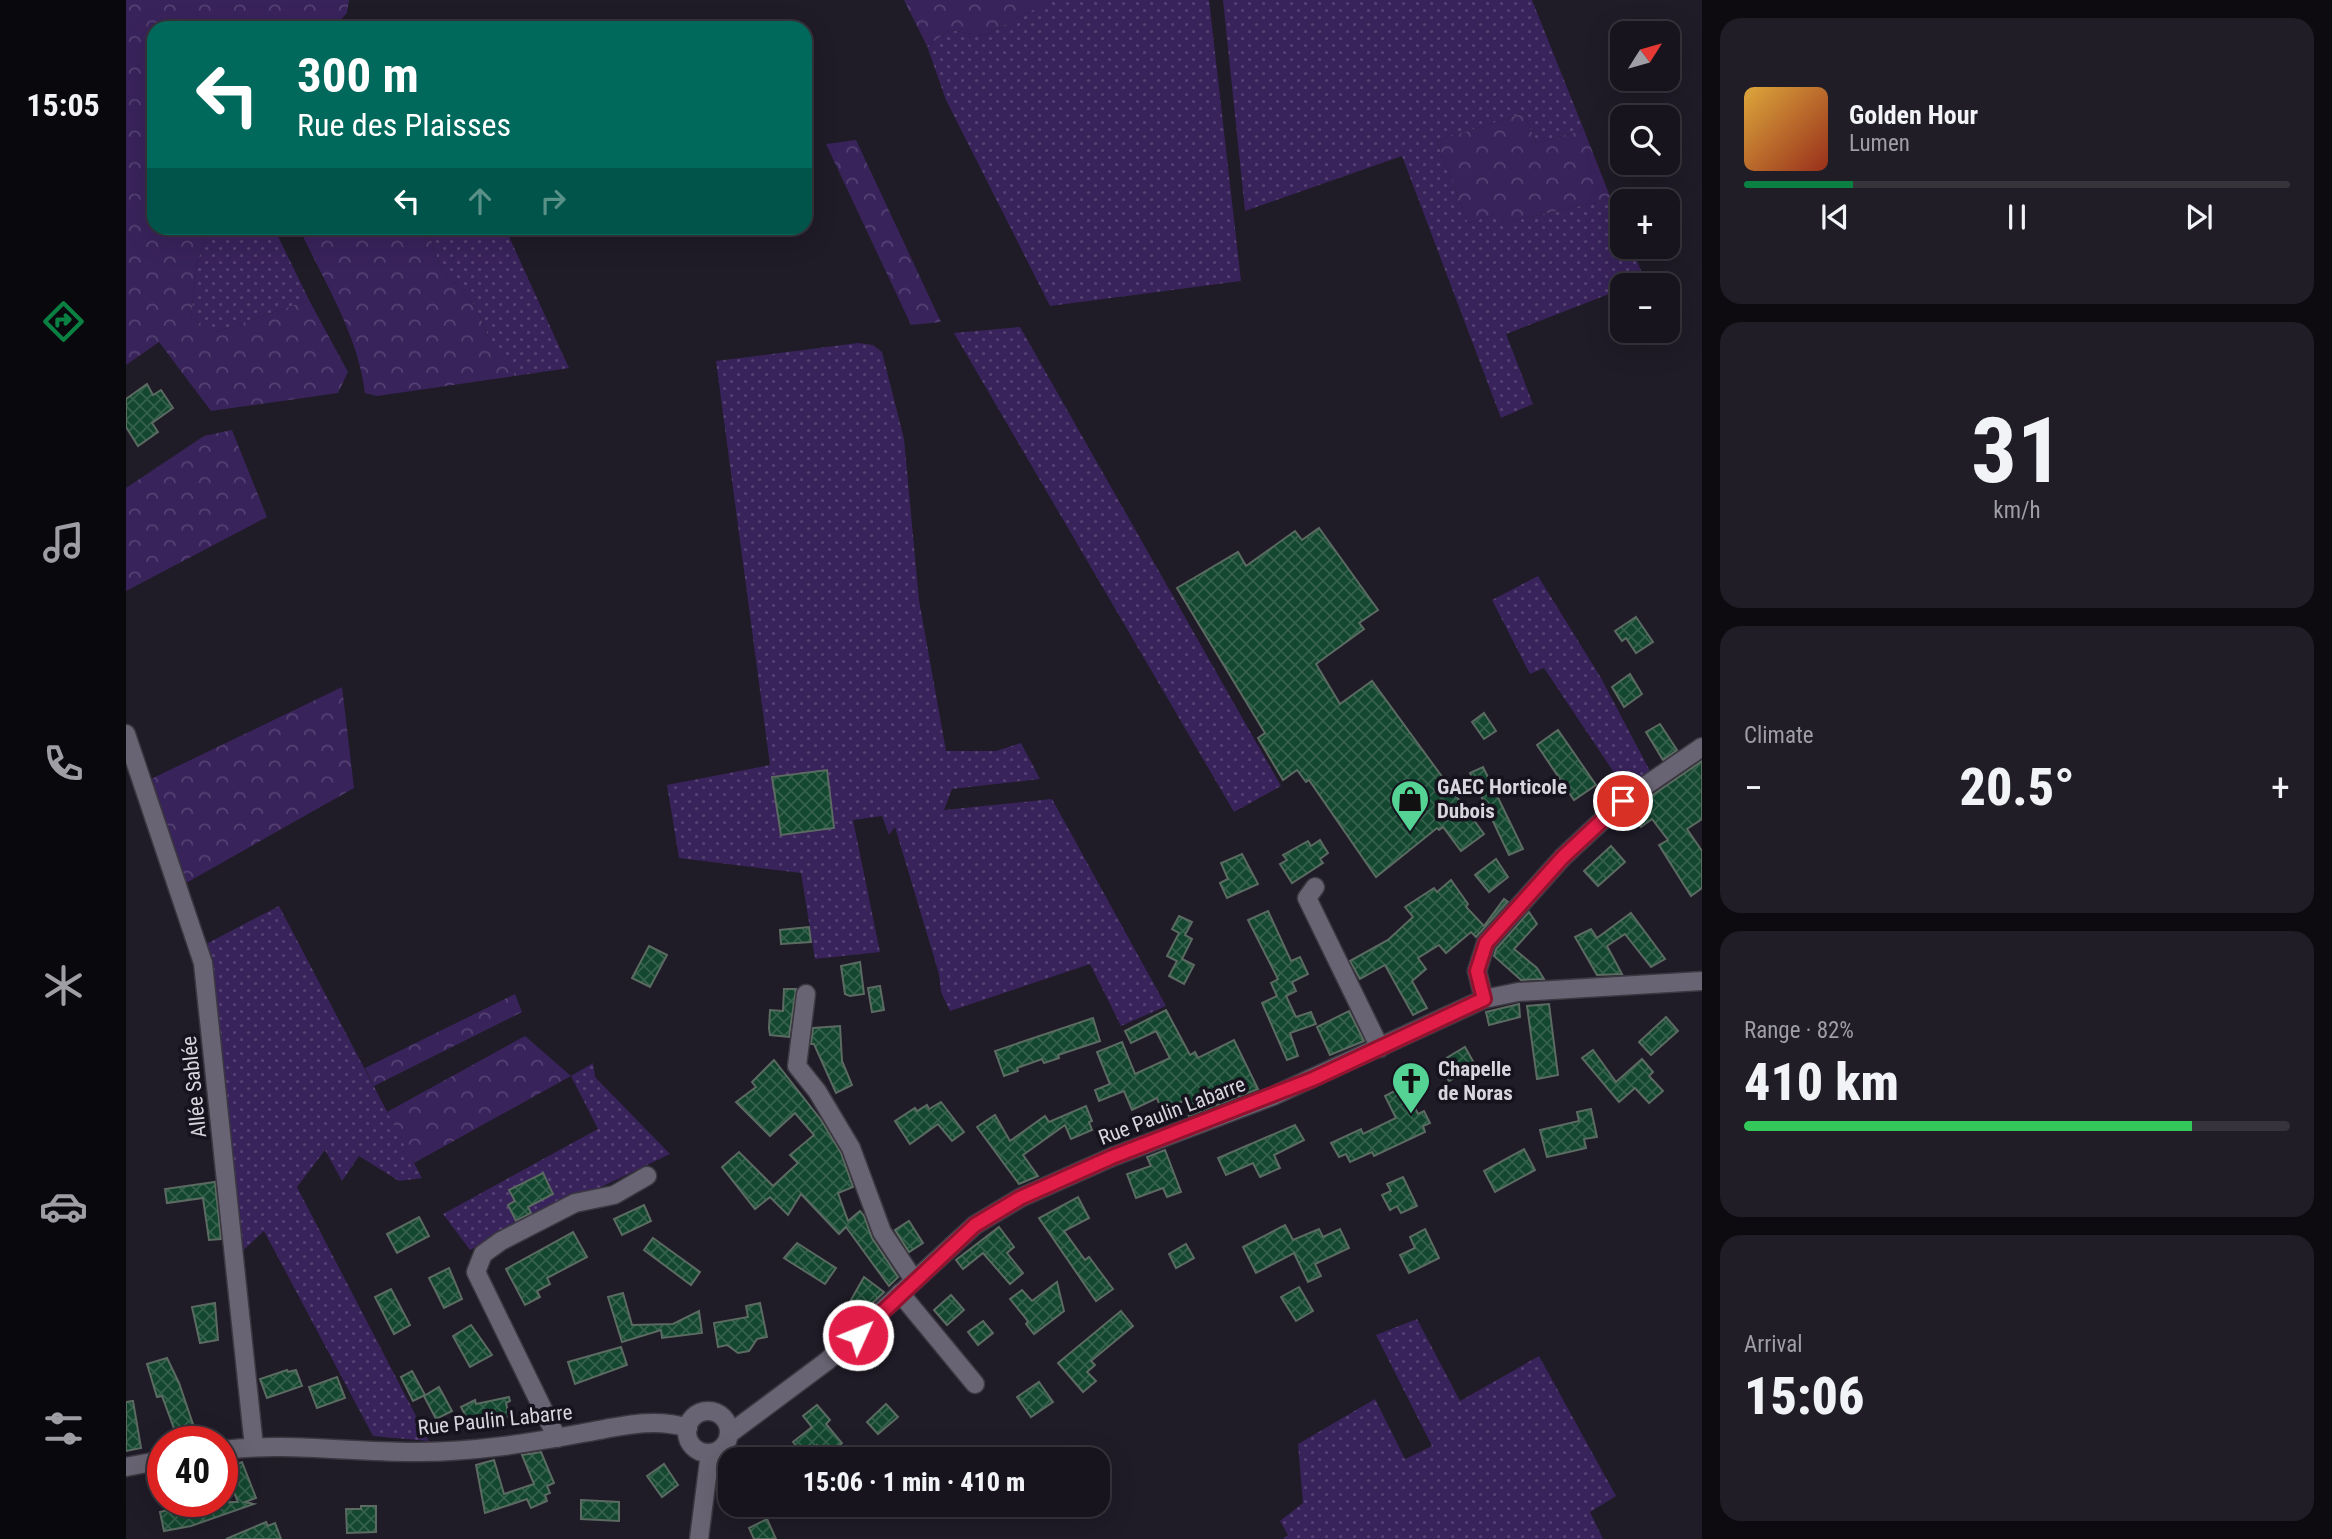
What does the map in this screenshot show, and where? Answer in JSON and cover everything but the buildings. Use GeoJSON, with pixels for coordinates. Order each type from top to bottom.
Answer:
{"type":"FeatureCollection","features":[{"type":"Feature","properties":{"kind":"street","name":"Allée Sablée"},"geometry":{"type":"LineString","coordinates":[[126,734],[203,963],[254,1447]]}},
{"type":"Feature","properties":{"kind":"street"},"geometry":{"type":"LineString","coordinates":[[1484,999],[1477,971],[1486,943],[1557,863],[1623,801],[1702,747]]}},
{"type":"Feature","properties":{"kind":"street"},"geometry":{"type":"LineString","coordinates":[[1315,887],[1307,898],[1380,1048]]}},
{"type":"Feature","properties":{"kind":"street","name":"Rue Paulin Labarre"},"geometry":{"type":"LineString","coordinates":[[792,1385],[853,1339],[975,1225],[1020,1198],[1112,1157],[1273,1096],[1484,999],[1518,992],[1702,982]]}},
{"type":"Feature","properties":{"kind":"street"},"geometry":{"type":"LineString","coordinates":[[806,994],[797,1066],[817,1091],[851,1149],[883,1232],[914,1280]]}},
{"type":"Feature","properties":{"kind":"street"},"geometry":{"type":"LineString","coordinates":[[557,1438],[476,1272],[483,1254],[501,1241],[575,1203],[614,1195],[647,1176]]}},
{"type":"Feature","properties":{"kind":"street"},"geometry":{"type":"LineString","coordinates":[[900,1293],[975,1384]]}},
{"type":"Feature","properties":{"kind":"street"},"geometry":{"type":"LineString","coordinates":[[792,1385],[729,1434],[722,1448],[710,1453],[693,1446],[688,1429],[699,1414],[717,1414],[743,1408],[792,1385]]}},
{"type":"Feature","properties":{"kind":"street"},"geometry":{"type":"LineString","coordinates":[[717,1414],[726,1422],[729,1434]]}},
{"type":"Feature","properties":{"kind":"street","name":"Rue Paulin Labarre"},"geometry":{"type":"LineString","coordinates":[[238,1448],[419,1452],[467,1450],[643,1423],[668,1422],[688,1429]]}},
{"type":"Feature","properties":{"kind":"street"},"geometry":{"type":"LineString","coordinates":[[699,1539],[710,1453]]}},
{"type":"Feature","properties":{"kind":"street"},"geometry":{"type":"LineString","coordinates":[[126,1467],[147,1463]]}},
{"type":"Feature","properties":{"kind":"green space"},"geometry":{"type":"Polygon","coordinates":[[[126,0],[349,0],[347,13],[340,21],[147,21],[147,235],[207,235],[197,263],[191,316],[213,333],[309,300],[348,372],[338,393],[211,411],[159,342],[126,365],[126,0]]]}},
{"type":"Feature","properties":{"kind":"green space"},"geometry":{"type":"Polygon","coordinates":[[[904,0],[1051,0],[984,36],[950,30],[927,46],[904,0]]]}},
{"type":"Feature","properties":{"kind":"green space"},"geometry":{"type":"Polygon","coordinates":[[[1051,0],[1209,0],[1241,281],[1050,306],[946,100],[927,46],[950,30],[984,36],[1051,0]]]}},
{"type":"Feature","properties":{"kind":"green space"},"geometry":{"type":"Polygon","coordinates":[[[1223,0],[1532,0],[1584,130],[1536,143],[1524,113],[1437,141],[1468,223],[1499,213],[1508,222],[1610,199],[1610,259],[1636,259],[1642,273],[1610,273],[1610,294],[1506,334],[1533,404],[1501,418],[1402,156],[1245,211],[1223,0]]]}},
{"type":"Feature","properties":{"kind":"green space"},"geometry":{"type":"Polygon","coordinates":[[[1524,113],[1536,143],[1584,130],[1610,199],[1508,222],[1499,213],[1468,223],[1437,141],[1524,113]]]}},
{"type":"Feature","properties":{"kind":"green space"},"geometry":{"type":"Polygon","coordinates":[[[856,140],[941,322],[911,325],[826,144],[856,140]]]}},
{"type":"Feature","properties":{"kind":"green space"},"geometry":{"type":"Polygon","coordinates":[[[207,235],[277,235],[309,300],[213,333],[191,316],[197,263],[207,235]]]}},
{"type":"Feature","properties":{"kind":"green space"},"geometry":{"type":"Polygon","coordinates":[[[302,235],[429,235],[441,268],[476,307],[488,336],[515,376],[377,396],[365,393],[348,329],[302,235]]]}},
{"type":"Feature","properties":{"kind":"green space"},"geometry":{"type":"Polygon","coordinates":[[[429,235],[508,235],[569,368],[515,376],[489,338],[476,307],[441,268],[429,235]]]}},
{"type":"Feature","properties":{"kind":"green space"},"geometry":{"type":"Polygon","coordinates":[[[1020,327],[1281,786],[1234,812],[954,333],[1020,327]]]}},
{"type":"Feature","properties":{"kind":"green space"},"geometry":{"type":"Polygon","coordinates":[[[858,343],[873,345],[882,352],[904,439],[919,600],[946,751],[996,751],[1021,743],[1040,779],[952,789],[944,810],[1052,799],[1166,1006],[1121,1026],[1090,964],[950,1011],[941,992],[939,974],[895,827],[889,835],[882,816],[853,820],[880,952],[815,959],[801,873],[679,858],[667,785],[770,765],[716,361],[858,343]]]}},
{"type":"Feature","properties":{"kind":"green space"},"geometry":{"type":"Polygon","coordinates":[[[232,430],[267,517],[126,591],[126,488],[204,436],[232,430]]]}},
{"type":"Feature","properties":{"kind":"green space"},"geometry":{"type":"Polygon","coordinates":[[[1538,576],[1601,678],[1650,771],[1625,789],[1544,668],[1530,674],[1492,600],[1538,576]]]}},
{"type":"Feature","properties":{"kind":"green space"},"geometry":{"type":"Polygon","coordinates":[[[342,687],[354,788],[186,883],[151,779],[342,687]]]}},
{"type":"Feature","properties":{"kind":"green space"},"geometry":{"type":"Polygon","coordinates":[[[279,906],[422,1178],[399,1181],[359,1156],[342,1181],[325,1150],[297,1187],[429,1441],[373,1436],[264,1231],[238,1255],[206,944],[279,906]]]}},
{"type":"Feature","properties":{"kind":"green space"},"geometry":{"type":"Polygon","coordinates":[[[515,994],[522,1012],[374,1086],[365,1068],[515,994]]]}},
{"type":"Feature","properties":{"kind":"green space"},"geometry":{"type":"Polygon","coordinates":[[[525,1036],[571,1076],[414,1163],[387,1112],[525,1036]]]}},
{"type":"Feature","properties":{"kind":"green space"},"geometry":{"type":"Polygon","coordinates":[[[593,1063],[595,1077],[670,1154],[470,1250],[443,1214],[598,1129],[571,1076],[593,1063]]]}},
{"type":"Feature","properties":{"kind":"green space"},"geometry":{"type":"Polygon","coordinates":[[[1417,1319],[1460,1401],[1539,1356],[1616,1496],[1590,1512],[1603,1539],[1283,1539],[1288,1535],[1280,1521],[1303,1503],[1298,1444],[1375,1399],[1405,1459],[1432,1446],[1376,1335],[1417,1319]]]}},
{"type":"Feature","properties":{"kind":"place","name":"GAEC Horticole Dubois"},"geometry":{"type":"Point","coordinates":[1410,833]}},
{"type":"Feature","properties":{"kind":"place","name":"Chapelle de Noras"},"geometry":{"type":"Point","coordinates":[1411,1115]}},
{"type":"Feature","properties":{"kind":"route"},"geometry":{"type":"LineString","coordinates":[[858,1335],[975,1225],[1020,1198],[1112,1157],[1313,1079],[1451,1012],[1484,999],[1480,992],[1477,971],[1486,943],[1563,857],[1623,801]]}}]}
